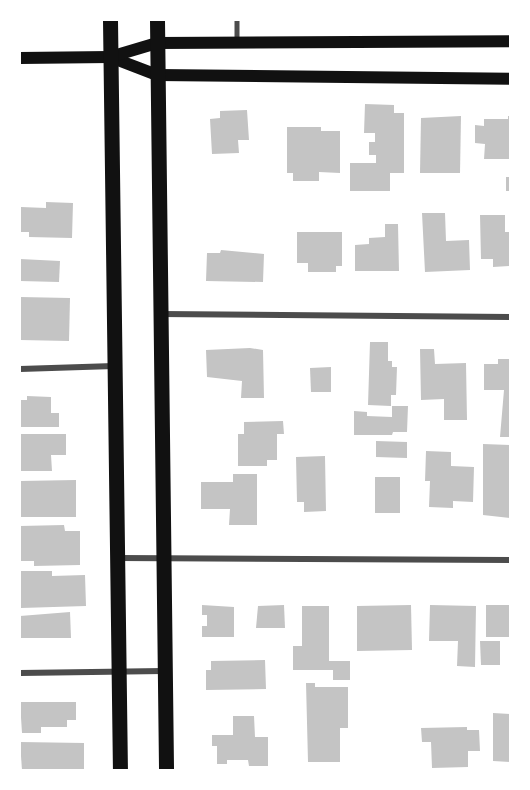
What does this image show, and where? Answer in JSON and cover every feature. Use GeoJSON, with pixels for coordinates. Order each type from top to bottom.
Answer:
{"type":"FeatureCollection","features":[{"type":"Feature","properties":{"kind":"main road"},"geometry":{"type":"LineString","coordinates":[[110,20],[115,558],[120,771]]}},
{"type":"Feature","properties":{"kind":"main road"},"geometry":{"type":"LineString","coordinates":[[157,20],[166,771]]}},
{"type":"Feature","properties":{"kind":"main road"},"geometry":{"type":"LineString","coordinates":[[20,58],[110,57],[157,43],[510,41]]}},
{"type":"Feature","properties":{"kind":"main road"},"geometry":{"type":"LineString","coordinates":[[110,57],[158,75],[510,79]]}},
{"type":"Feature","properties":{"kind":"street"},"geometry":{"type":"LineString","coordinates":[[159,314],[510,317]]}},
{"type":"Feature","properties":{"kind":"street"},"geometry":{"type":"LineString","coordinates":[[20,369],[114,366]]}},
{"type":"Feature","properties":{"kind":"street"},"geometry":{"type":"LineString","coordinates":[[115,558],[510,560]]}},
{"type":"Feature","properties":{"kind":"street"},"geometry":{"type":"LineString","coordinates":[[20,673],[165,671]]}},
{"type":"Feature","properties":{"kind":"lane"},"geometry":{"type":"LineString","coordinates":[[237,20],[237,43]]}},
{"type":"Feature","properties":{"kind":"building"},"geometry":{"type":"Polygon","coordinates":[[[365,104],[394,105],[394,113],[404,113],[404,173],[390,173],[390,191],[350,191],[350,163],[376,163],[376,155],[369,155],[369,142],[375,142],[375,133],[364,133],[365,104]]]}},
{"type":"Feature","properties":{"kind":"building"},"geometry":{"type":"Polygon","coordinates":[[[247,110],[249,140],[238,140],[239,153],[212,154],[210,119],[220,118],[220,111],[247,110]]]}},
{"type":"Feature","properties":{"kind":"building"},"geometry":{"type":"Polygon","coordinates":[[[461,116],[460,173],[420,173],[421,118],[461,116]]]}},
{"type":"Feature","properties":{"kind":"building"},"geometry":{"type":"Polygon","coordinates":[[[510,116],[510,159],[484,159],[485,144],[475,143],[475,125],[484,126],[484,119],[508,119],[510,116]]]}},
{"type":"Feature","properties":{"kind":"building"},"geometry":{"type":"Polygon","coordinates":[[[287,127],[321,127],[321,131],[340,131],[340,173],[319,172],[319,181],[293,181],[293,173],[287,173],[287,127]]]}},
{"type":"Feature","properties":{"kind":"building"},"geometry":{"type":"Polygon","coordinates":[[[506,177],[510,177],[510,191],[506,191],[506,177]]]}},
{"type":"Feature","properties":{"kind":"building"},"geometry":{"type":"Polygon","coordinates":[[[46,202],[73,203],[72,238],[29,237],[29,232],[20,232],[21,207],[46,208],[46,202]]]}},
{"type":"Feature","properties":{"kind":"building"},"geometry":{"type":"Polygon","coordinates":[[[422,213],[445,213],[446,241],[469,240],[470,270],[425,272],[422,213]]]}},
{"type":"Feature","properties":{"kind":"building"},"geometry":{"type":"Polygon","coordinates":[[[480,215],[505,215],[505,232],[510,232],[509,266],[493,267],[493,259],[481,259],[480,215]]]}},
{"type":"Feature","properties":{"kind":"building"},"geometry":{"type":"Polygon","coordinates":[[[385,224],[398,224],[399,271],[355,271],[355,245],[369,244],[369,238],[385,237],[385,224]]]}},
{"type":"Feature","properties":{"kind":"building"},"geometry":{"type":"Polygon","coordinates":[[[297,232],[342,232],[342,266],[336,266],[336,272],[308,272],[308,263],[297,263],[297,232]]]}},
{"type":"Feature","properties":{"kind":"building"},"geometry":{"type":"Polygon","coordinates":[[[221,250],[264,254],[263,282],[206,281],[207,253],[220,253],[221,250]]]}},
{"type":"Feature","properties":{"kind":"building"},"geometry":{"type":"Polygon","coordinates":[[[20,259],[60,261],[59,282],[20,281],[20,259]]]}},
{"type":"Feature","properties":{"kind":"building"},"geometry":{"type":"Polygon","coordinates":[[[20,297],[70,298],[69,341],[20,340],[20,297]]]}},
{"type":"Feature","properties":{"kind":"building"},"geometry":{"type":"Polygon","coordinates":[[[370,342],[388,342],[388,361],[392,361],[392,367],[397,367],[396,395],[391,395],[391,406],[368,405],[370,342]]]}},
{"type":"Feature","properties":{"kind":"building"},"geometry":{"type":"Polygon","coordinates":[[[250,348],[263,350],[264,398],[241,398],[242,381],[207,377],[206,350],[250,348]]]}},
{"type":"Feature","properties":{"kind":"building"},"geometry":{"type":"Polygon","coordinates":[[[420,349],[434,349],[435,364],[466,363],[467,420],[444,420],[444,399],[421,400],[420,349]]]}},
{"type":"Feature","properties":{"kind":"building"},"geometry":{"type":"Polygon","coordinates":[[[498,359],[510,359],[510,437],[500,437],[504,390],[484,390],[484,364],[498,364],[498,359]]]}},
{"type":"Feature","properties":{"kind":"building"},"geometry":{"type":"Polygon","coordinates":[[[331,367],[331,392],[311,392],[310,368],[331,367]]]}},
{"type":"Feature","properties":{"kind":"building"},"geometry":{"type":"Polygon","coordinates":[[[27,396],[51,397],[51,413],[59,413],[59,427],[20,427],[20,400],[27,400],[27,396]]]}},
{"type":"Feature","properties":{"kind":"building"},"geometry":{"type":"Polygon","coordinates":[[[392,406],[408,406],[407,432],[393,432],[392,435],[354,435],[354,411],[367,412],[367,416],[392,417],[392,406]]]}},
{"type":"Feature","properties":{"kind":"building"},"geometry":{"type":"Polygon","coordinates":[[[283,421],[284,434],[277,434],[277,460],[267,460],[267,466],[238,466],[238,434],[244,434],[244,422],[283,421]]]}},
{"type":"Feature","properties":{"kind":"building"},"geometry":{"type":"Polygon","coordinates":[[[20,434],[66,434],[66,455],[51,455],[52,471],[20,471],[20,434]]]}},
{"type":"Feature","properties":{"kind":"building"},"geometry":{"type":"Polygon","coordinates":[[[376,441],[407,442],[407,458],[376,457],[376,441]]]}},
{"type":"Feature","properties":{"kind":"building"},"geometry":{"type":"Polygon","coordinates":[[[483,444],[510,445],[510,518],[483,515],[483,444]]]}},
{"type":"Feature","properties":{"kind":"building"},"geometry":{"type":"Polygon","coordinates":[[[426,451],[451,452],[451,466],[474,467],[473,502],[453,501],[453,508],[429,507],[430,481],[425,481],[426,451]]]}},
{"type":"Feature","properties":{"kind":"building"},"geometry":{"type":"Polygon","coordinates":[[[325,456],[326,511],[304,512],[304,502],[297,502],[296,457],[325,456]]]}},
{"type":"Feature","properties":{"kind":"building"},"geometry":{"type":"Polygon","coordinates":[[[233,474],[257,474],[257,525],[229,525],[230,509],[201,509],[201,482],[233,482],[233,474]]]}},
{"type":"Feature","properties":{"kind":"building"},"geometry":{"type":"Polygon","coordinates":[[[375,477],[400,477],[400,513],[375,513],[375,477]]]}},
{"type":"Feature","properties":{"kind":"building"},"geometry":{"type":"Polygon","coordinates":[[[76,480],[76,517],[20,517],[20,481],[76,480]]]}},
{"type":"Feature","properties":{"kind":"building"},"geometry":{"type":"Polygon","coordinates":[[[64,525],[65,531],[80,531],[80,565],[34,566],[34,561],[21,561],[20,526],[64,525]]]}},
{"type":"Feature","properties":{"kind":"building"},"geometry":{"type":"Polygon","coordinates":[[[20,571],[52,571],[52,576],[85,575],[86,606],[21,608],[20,571]]]}},
{"type":"Feature","properties":{"kind":"building"},"geometry":{"type":"Polygon","coordinates":[[[202,605],[234,607],[234,637],[202,637],[202,626],[207,626],[207,615],[202,615],[202,605]]]}},
{"type":"Feature","properties":{"kind":"building"},"geometry":{"type":"Polygon","coordinates":[[[284,605],[285,628],[256,628],[258,606],[284,605]]]}},
{"type":"Feature","properties":{"kind":"building"},"geometry":{"type":"Polygon","coordinates":[[[411,605],[412,650],[357,651],[357,606],[411,605]]]}},
{"type":"Feature","properties":{"kind":"building"},"geometry":{"type":"Polygon","coordinates":[[[430,605],[476,606],[475,667],[457,666],[458,641],[429,641],[430,605]]]}},
{"type":"Feature","properties":{"kind":"building"},"geometry":{"type":"Polygon","coordinates":[[[486,605],[510,605],[510,637],[486,637],[486,605]]]}},
{"type":"Feature","properties":{"kind":"building"},"geometry":{"type":"Polygon","coordinates":[[[302,606],[329,606],[329,661],[350,661],[350,680],[333,680],[333,670],[293,670],[293,646],[302,646],[302,606]]]}},
{"type":"Feature","properties":{"kind":"building"},"geometry":{"type":"Polygon","coordinates":[[[70,612],[71,638],[20,638],[20,616],[70,612]]]}},
{"type":"Feature","properties":{"kind":"building"},"geometry":{"type":"Polygon","coordinates":[[[480,641],[500,641],[500,665],[481,665],[480,641]]]}},
{"type":"Feature","properties":{"kind":"building"},"geometry":{"type":"Polygon","coordinates":[[[265,660],[266,689],[206,690],[206,670],[211,670],[211,661],[265,660]]]}},
{"type":"Feature","properties":{"kind":"building"},"geometry":{"type":"Polygon","coordinates":[[[306,683],[315,683],[315,687],[348,687],[348,728],[340,728],[340,762],[308,762],[306,683]]]}},
{"type":"Feature","properties":{"kind":"building"},"geometry":{"type":"Polygon","coordinates":[[[20,702],[76,702],[76,720],[67,720],[67,727],[41,727],[41,733],[22,733],[20,702]]]}},
{"type":"Feature","properties":{"kind":"building"},"geometry":{"type":"Polygon","coordinates":[[[493,713],[510,714],[510,762],[493,761],[493,713]]]}},
{"type":"Feature","properties":{"kind":"building"},"geometry":{"type":"Polygon","coordinates":[[[233,716],[254,716],[255,737],[268,737],[268,766],[249,766],[248,760],[227,760],[227,764],[217,764],[217,746],[212,746],[212,735],[233,735],[233,716]]]}},
{"type":"Feature","properties":{"kind":"building"},"geometry":{"type":"Polygon","coordinates":[[[467,727],[467,730],[479,730],[480,751],[468,751],[468,767],[432,768],[431,742],[422,742],[421,728],[467,727]]]}},
{"type":"Feature","properties":{"kind":"building"},"geometry":{"type":"Polygon","coordinates":[[[20,742],[84,743],[84,770],[22,770],[20,742]]]}}]}
